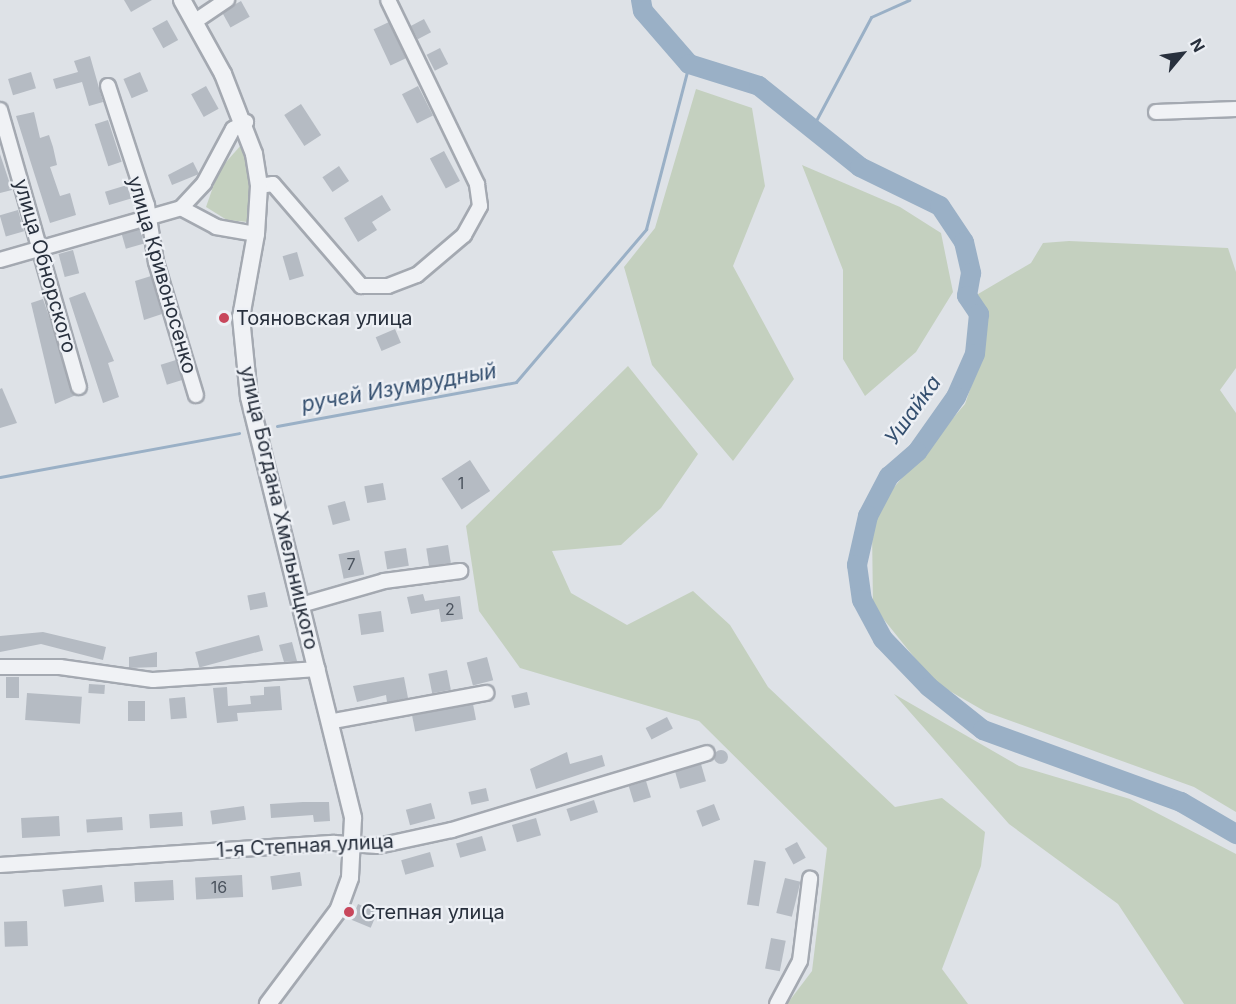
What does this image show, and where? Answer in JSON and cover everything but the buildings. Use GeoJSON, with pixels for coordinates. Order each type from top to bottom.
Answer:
{"type":"FeatureCollection","features":[{"type":"Feature","properties":{"kind":"street","name":"улица Богдана Хмельницкого"},"geometry":{"type":"LineString","coordinates":[[182,0],[246,122],[259,186],[256,234],[241,339],[252,409],[301,605],[333,721],[354,845],[350,878],[334,919],[268,1004]]}},
{"type":"Feature","properties":{"kind":"street"},"geometry":{"type":"LineString","coordinates":[[194,22],[227,0]]}},
{"type":"Feature","properties":{"kind":"street"},"geometry":{"type":"LineString","coordinates":[[259,186],[273,184],[362,286],[388,286],[417,275],[464,235],[480,206],[477,183],[388,0]]}},
{"type":"Feature","properties":{"kind":"street","name":"улица Кривоносенко"},"geometry":{"type":"LineString","coordinates":[[108,86],[149,217],[156,262],[196,395]]}},
{"type":"Feature","properties":{"kind":"street"},"geometry":{"type":"LineString","coordinates":[[1156,112],[1236,109]]}},
{"type":"Feature","properties":{"kind":"street","name":"улица Обнорского"},"geometry":{"type":"LineString","coordinates":[[0,110],[79,387]]}},
{"type":"Feature","properties":{"kind":"street"},"geometry":{"type":"LineString","coordinates":[[0,260],[181,208],[204,183],[234,129],[246,122]]}},
{"type":"Feature","properties":{"kind":"street"},"geometry":{"type":"LineString","coordinates":[[181,208],[216,227],[256,234]]}},
{"type":"Feature","properties":{"kind":"street"},"geometry":{"type":"LineString","coordinates":[[301,605],[384,581],[460,571]]}},
{"type":"Feature","properties":{"kind":"street"},"geometry":{"type":"LineString","coordinates":[[0,667],[60,667],[153,680],[318,669]]}},
{"type":"Feature","properties":{"kind":"street"},"geometry":{"type":"LineString","coordinates":[[333,721],[486,693]]}},
{"type":"Feature","properties":{"kind":"street","name":"1-я Степная улица"},"geometry":{"type":"LineString","coordinates":[[0,865],[354,845],[378,846],[452,830],[707,753]]}},
{"type":"Feature","properties":{"kind":"street"},"geometry":{"type":"LineString","coordinates":[[777,1004],[800,961],[810,879]]}},
{"type":"Feature","properties":{"kind":"green space"},"geometry":{"type":"Polygon","coordinates":[[[696,89],[752,108],[765,186],[733,266],[794,379],[733,461],[652,365],[624,267],[655,228],[696,89]]]}},
{"type":"Feature","properties":{"kind":"green space"},"geometry":{"type":"Polygon","coordinates":[[[242,144],[253,189],[248,222],[227,220],[206,207],[219,170],[242,144]]]}},
{"type":"Feature","properties":{"kind":"green space"},"geometry":{"type":"Polygon","coordinates":[[[802,165],[900,207],[941,233],[953,292],[916,352],[865,396],[843,359],[843,270],[802,165]]]}},
{"type":"Feature","properties":{"kind":"green space"},"geometry":{"type":"Polygon","coordinates":[[[1069,241],[1228,248],[1236,272],[1236,368],[1220,390],[1236,413],[1236,812],[1194,787],[986,712],[934,682],[873,606],[872,529],[884,499],[965,404],[982,355],[988,318],[973,297],[1031,263],[1043,243],[1069,241]]]}},
{"type":"Feature","properties":{"kind":"green space"},"geometry":{"type":"Polygon","coordinates":[[[628,366],[698,454],[661,508],[621,545],[552,551],[571,593],[627,625],[693,591],[730,625],[768,687],[895,807],[942,798],[985,832],[981,866],[942,969],[968,1004],[787,1004],[812,971],[827,848],[699,721],[520,668],[479,611],[466,526],[628,366]]]}},
{"type":"Feature","properties":{"kind":"green space"},"geometry":{"type":"Polygon","coordinates":[[[894,694],[1019,766],[1130,799],[1236,854],[1236,1004],[1184,1004],[1118,904],[1009,824],[894,694]]]}},
{"type":"Feature","properties":{"kind":"waterway","name":"Ушайка"},"geometry":{"type":"LineString","coordinates":[[641,0],[643,11],[689,64],[759,86],[860,167],[940,206],[964,242],[971,273],[967,296],[979,314],[975,354],[956,397],[917,452],[889,476],[868,516],[857,565],[862,600],[883,639],[929,687],[983,730],[1181,802],[1236,834]]}},
{"type":"Feature","properties":{"kind":"waterway"},"geometry":{"type":"LineString","coordinates":[[811,130],[871,17],[909,0]]}},
{"type":"Feature","properties":{"kind":"waterway","name":"ручей Изумрудный"},"geometry":{"type":"LineString","coordinates":[[277,426],[516,382],[646,229],[689,64]]}},
{"type":"Feature","properties":{"kind":"waterway","name":"ручей Изумрудный"},"geometry":{"type":"LineString","coordinates":[[0,477],[239,433]]}},
{"type":"Feature","properties":{"kind":"place","name":"Тояновская улица"},"geometry":{"type":"Point","coordinates":[224,318]}},
{"type":"Feature","properties":{"kind":"place","name":"Степная улица"},"geometry":{"type":"Point","coordinates":[349,912]}}]}
